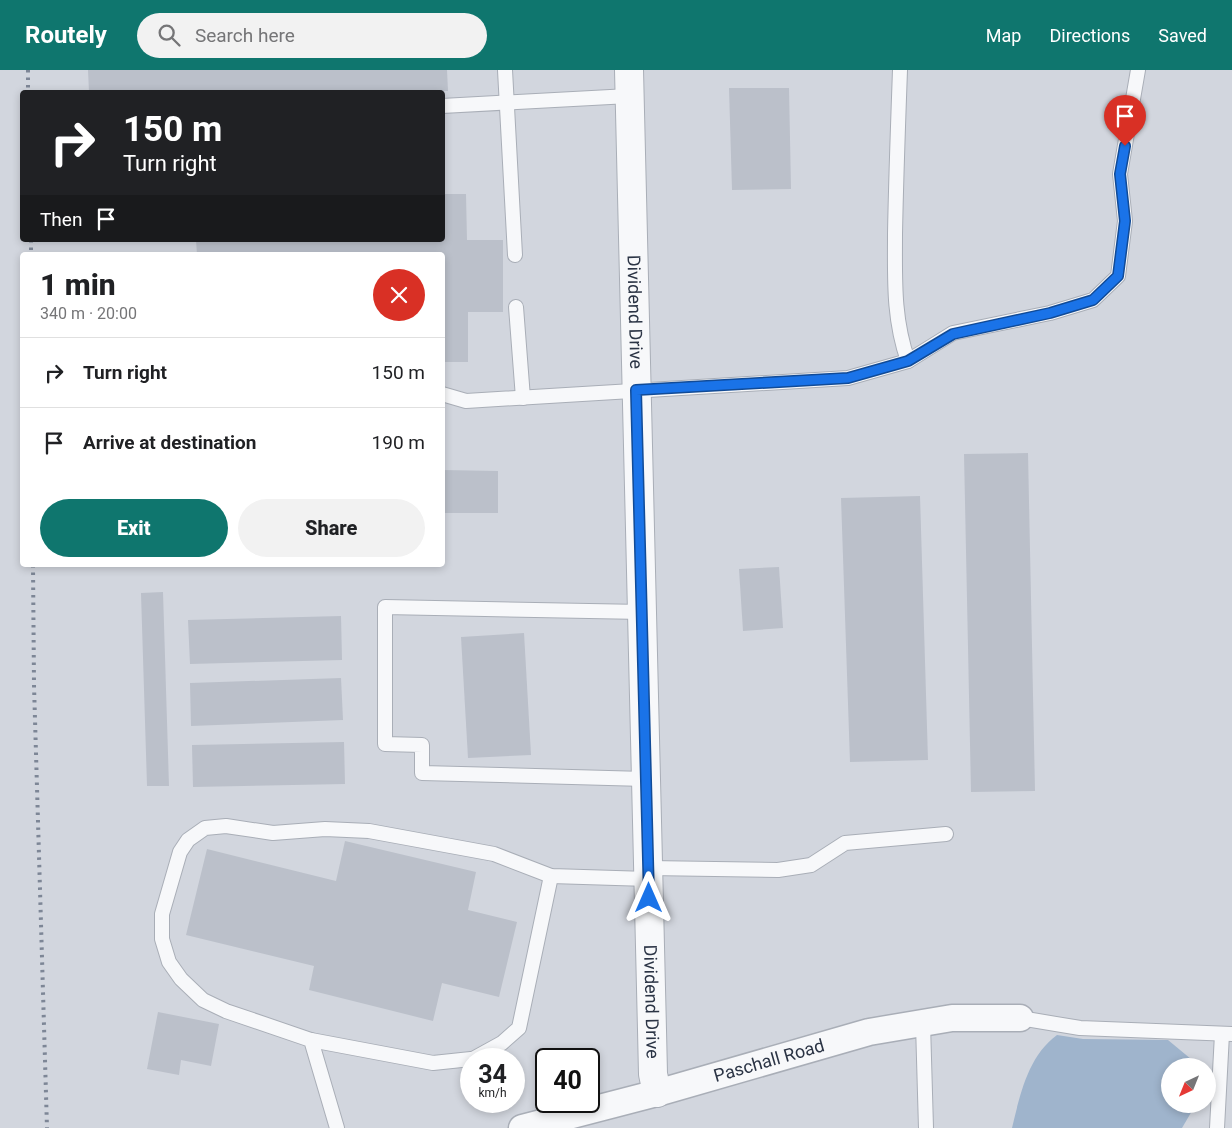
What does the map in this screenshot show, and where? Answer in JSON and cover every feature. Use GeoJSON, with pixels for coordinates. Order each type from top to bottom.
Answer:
{"type":"FeatureCollection","features":[{"type":"Feature","properties":{"kind":"street","name":"Dividend Drive"},"geometry":{"type":"LineString","coordinates":[[629,83],[653,1074],[657,1093]]}},
{"type":"Feature","properties":{"kind":"street","name":"Paschall Road"},"geometry":{"type":"LineString","coordinates":[[522,1128],[657,1093],[869,1032],[969,1017],[1020,1018]]}},
{"type":"Feature","properties":{"kind":"lane"},"geometry":{"type":"LineString","coordinates":[[506,70],[515,255]]}},
{"type":"Feature","properties":{"kind":"lane"},"geometry":{"type":"LineString","coordinates":[[900,70],[896,174],[895,303],[899,336],[908,361]]}},
{"type":"Feature","properties":{"kind":"lane"},"geometry":{"type":"LineString","coordinates":[[445,395],[466,401],[848,378],[908,361],[953,334],[1050,313],[1093,300],[1118,276],[1125,221],[1120,174],[1138,70]]}},
{"type":"Feature","properties":{"kind":"lane"},"geometry":{"type":"LineString","coordinates":[[445,106],[507,103],[629,83]]}},
{"type":"Feature","properties":{"kind":"lane"},"geometry":{"type":"LineString","coordinates":[[516,307],[523,398]]}},
{"type":"Feature","properties":{"kind":"lane"},"geometry":{"type":"LineString","coordinates":[[643,612],[385,607],[385,744],[422,745],[422,773],[645,778]]}},
{"type":"Feature","properties":{"kind":"lane"},"geometry":{"type":"LineString","coordinates":[[460,1060],[433,1063],[311,1040],[226,1011],[203,1000],[181,979],[169,962],[162,939],[162,914],[180,852],[188,840],[205,828],[226,826],[273,834],[325,829],[369,831],[494,854],[551,876],[778,870],[811,865],[844,843],[946,834]]}},
{"type":"Feature","properties":{"kind":"lane"},"geometry":{"type":"LineString","coordinates":[[494,1048],[502,1044],[519,1028],[551,876]]}},
{"type":"Feature","properties":{"kind":"lane"},"geometry":{"type":"LineString","coordinates":[[1020,1018],[1080,1028],[1227,1034],[1217,1128]]}},
{"type":"Feature","properties":{"kind":"lane"},"geometry":{"type":"LineString","coordinates":[[922,1024],[926,1128]]}},
{"type":"Feature","properties":{"kind":"lane"},"geometry":{"type":"LineString","coordinates":[[311,1040],[336,1128]]}},
{"type":"Feature","properties":{"kind":"shaded area"},"geometry":{"type":"Polygon","coordinates":[[[0,70],[1232,70],[1232,1128],[0,1128],[0,70]]]}},
{"type":"Feature","properties":{"kind":"water"},"geometry":{"type":"Polygon","coordinates":[[[1057,1035],[1083,1039],[1168,1040],[1190,1058],[1161,1058],[1161,1113],[1191,1113],[1182,1128],[1012,1128],[1022,1090],[1032,1065],[1047,1044],[1057,1035]]]}},
{"type":"Feature","properties":{"kind":"building"},"geometry":{"type":"Polygon","coordinates":[[[88,70],[447,70],[448,91],[445,90],[89,90],[88,70]]]}},
{"type":"Feature","properties":{"kind":"building"},"geometry":{"type":"Polygon","coordinates":[[[729,88],[789,88],[791,189],[732,190],[729,88]]]}},
{"type":"Feature","properties":{"kind":"building"},"geometry":{"type":"Polygon","coordinates":[[[445,194],[466,194],[467,240],[503,240],[503,312],[468,312],[468,362],[445,362],[445,252],[197,252],[196,242],[445,242],[445,194]]]}},
{"type":"Feature","properties":{"kind":"building"},"geometry":{"type":"Polygon","coordinates":[[[1028,453],[1035,791],[971,792],[964,454],[1028,453]]]}},
{"type":"Feature","properties":{"kind":"building"},"geometry":{"type":"Polygon","coordinates":[[[445,470],[498,471],[498,513],[445,513],[445,470]]]}},
{"type":"Feature","properties":{"kind":"building"},"geometry":{"type":"Polygon","coordinates":[[[920,496],[928,760],[850,762],[841,498],[920,496]]]}},
{"type":"Feature","properties":{"kind":"building"},"geometry":{"type":"Polygon","coordinates":[[[779,567],[783,628],[743,631],[739,569],[779,567]]]}},
{"type":"Feature","properties":{"kind":"building"},"geometry":{"type":"Polygon","coordinates":[[[163,592],[169,786],[147,786],[141,593],[163,592]]]}},
{"type":"Feature","properties":{"kind":"building"},"geometry":{"type":"Polygon","coordinates":[[[341,616],[342,660],[190,664],[188,620],[341,616]]]}},
{"type":"Feature","properties":{"kind":"building"},"geometry":{"type":"Polygon","coordinates":[[[524,633],[531,755],[468,758],[461,637],[524,633]]]}},
{"type":"Feature","properties":{"kind":"building"},"geometry":{"type":"Polygon","coordinates":[[[341,678],[343,720],[191,726],[190,683],[341,678]]]}},
{"type":"Feature","properties":{"kind":"building"},"geometry":{"type":"Polygon","coordinates":[[[344,742],[345,784],[193,787],[192,745],[344,742]]]}},
{"type":"Feature","properties":{"kind":"building"},"geometry":{"type":"Polygon","coordinates":[[[345,841],[476,872],[468,910],[517,922],[499,997],[442,983],[433,1021],[309,990],[314,966],[186,935],[207,849],[336,881],[345,841]]]}},
{"type":"Feature","properties":{"kind":"building"},"geometry":{"type":"Polygon","coordinates":[[[158,1012],[219,1024],[211,1066],[181,1060],[179,1075],[147,1069],[158,1012]]]}},
{"type":"Feature","properties":{"kind":"railway"},"geometry":{"type":"LineString","coordinates":[[28,70],[28,90]]}},
{"type":"Feature","properties":{"kind":"railway"},"geometry":{"type":"LineString","coordinates":[[31,242],[31,252]]}},
{"type":"Feature","properties":{"kind":"railway"},"geometry":{"type":"LineString","coordinates":[[33,567],[34,685],[47,1128]]}},
{"type":"Feature","properties":{"kind":"route"},"geometry":{"type":"LineString","coordinates":[[649,898],[636,390],[848,378],[908,361],[953,334],[1050,313],[1093,300],[1118,276],[1125,221],[1120,174],[1125,146]]}}]}
